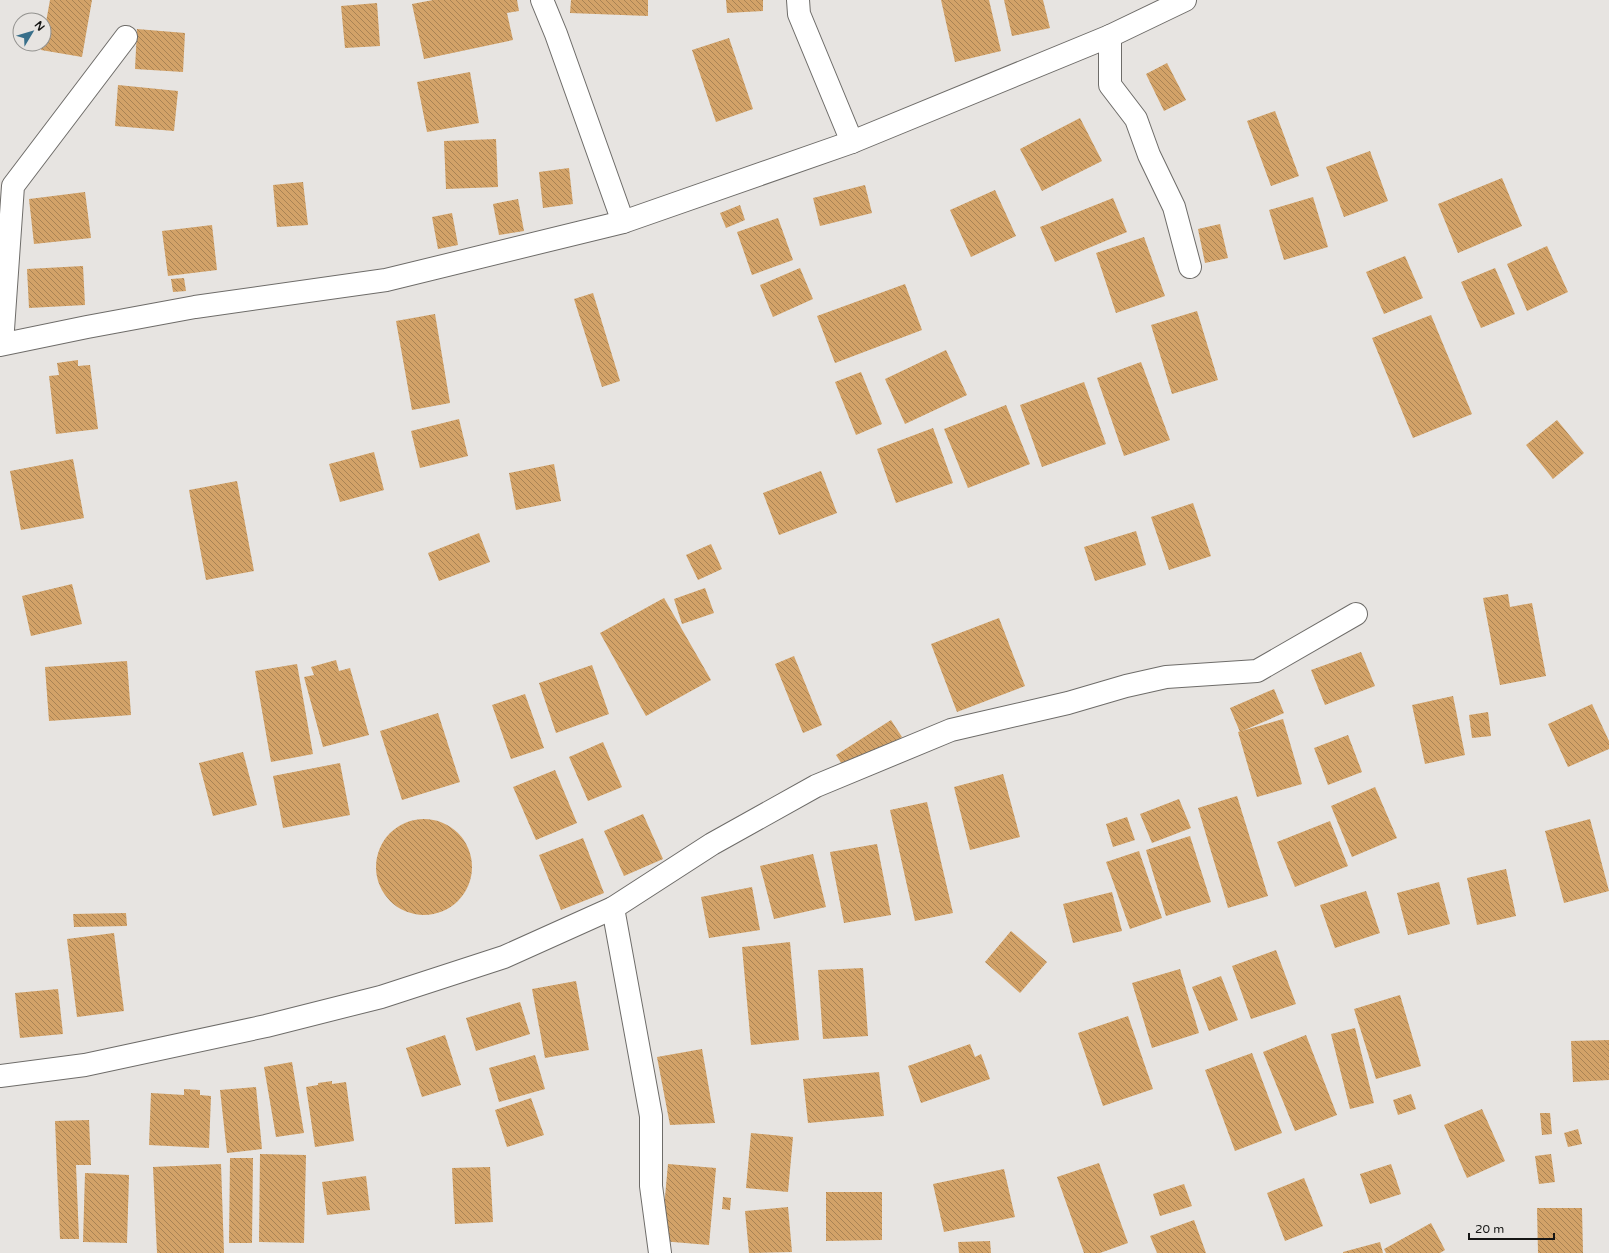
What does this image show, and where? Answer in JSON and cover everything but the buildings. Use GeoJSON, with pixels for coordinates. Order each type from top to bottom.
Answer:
{"type":"FeatureCollection","features":[{"type":"Feature","properties":{"kind":"street"},"geometry":{"type":"LineString","coordinates":[[542,0],[556,34],[623,222]]}},
{"type":"Feature","properties":{"kind":"street"},"geometry":{"type":"LineString","coordinates":[[798,0],[799,14],[852,142]]}},
{"type":"Feature","properties":{"kind":"street"},"geometry":{"type":"LineString","coordinates":[[126,37],[13,186],[1,344],[87,326],[195,307],[386,280],[623,222],[852,142],[1110,36],[1185,0]]}},
{"type":"Feature","properties":{"kind":"street"},"geometry":{"type":"LineString","coordinates":[[1110,36],[1110,85],[1136,119],[1149,154],[1174,207],[1190,267]]}},
{"type":"Feature","properties":{"kind":"street"},"geometry":{"type":"LineString","coordinates":[[0,1076],[85,1065],[266,1026],[381,997],[504,957],[613,908],[712,844],[816,786],[951,730],[1068,703],[1126,686],[1166,677],[1217,675],[1257,671],[1356,614]]}},
{"type":"Feature","properties":{"kind":"street"},"geometry":{"type":"LineString","coordinates":[[613,908],[651,1116],[651,1186],[660,1253]]}}]}
